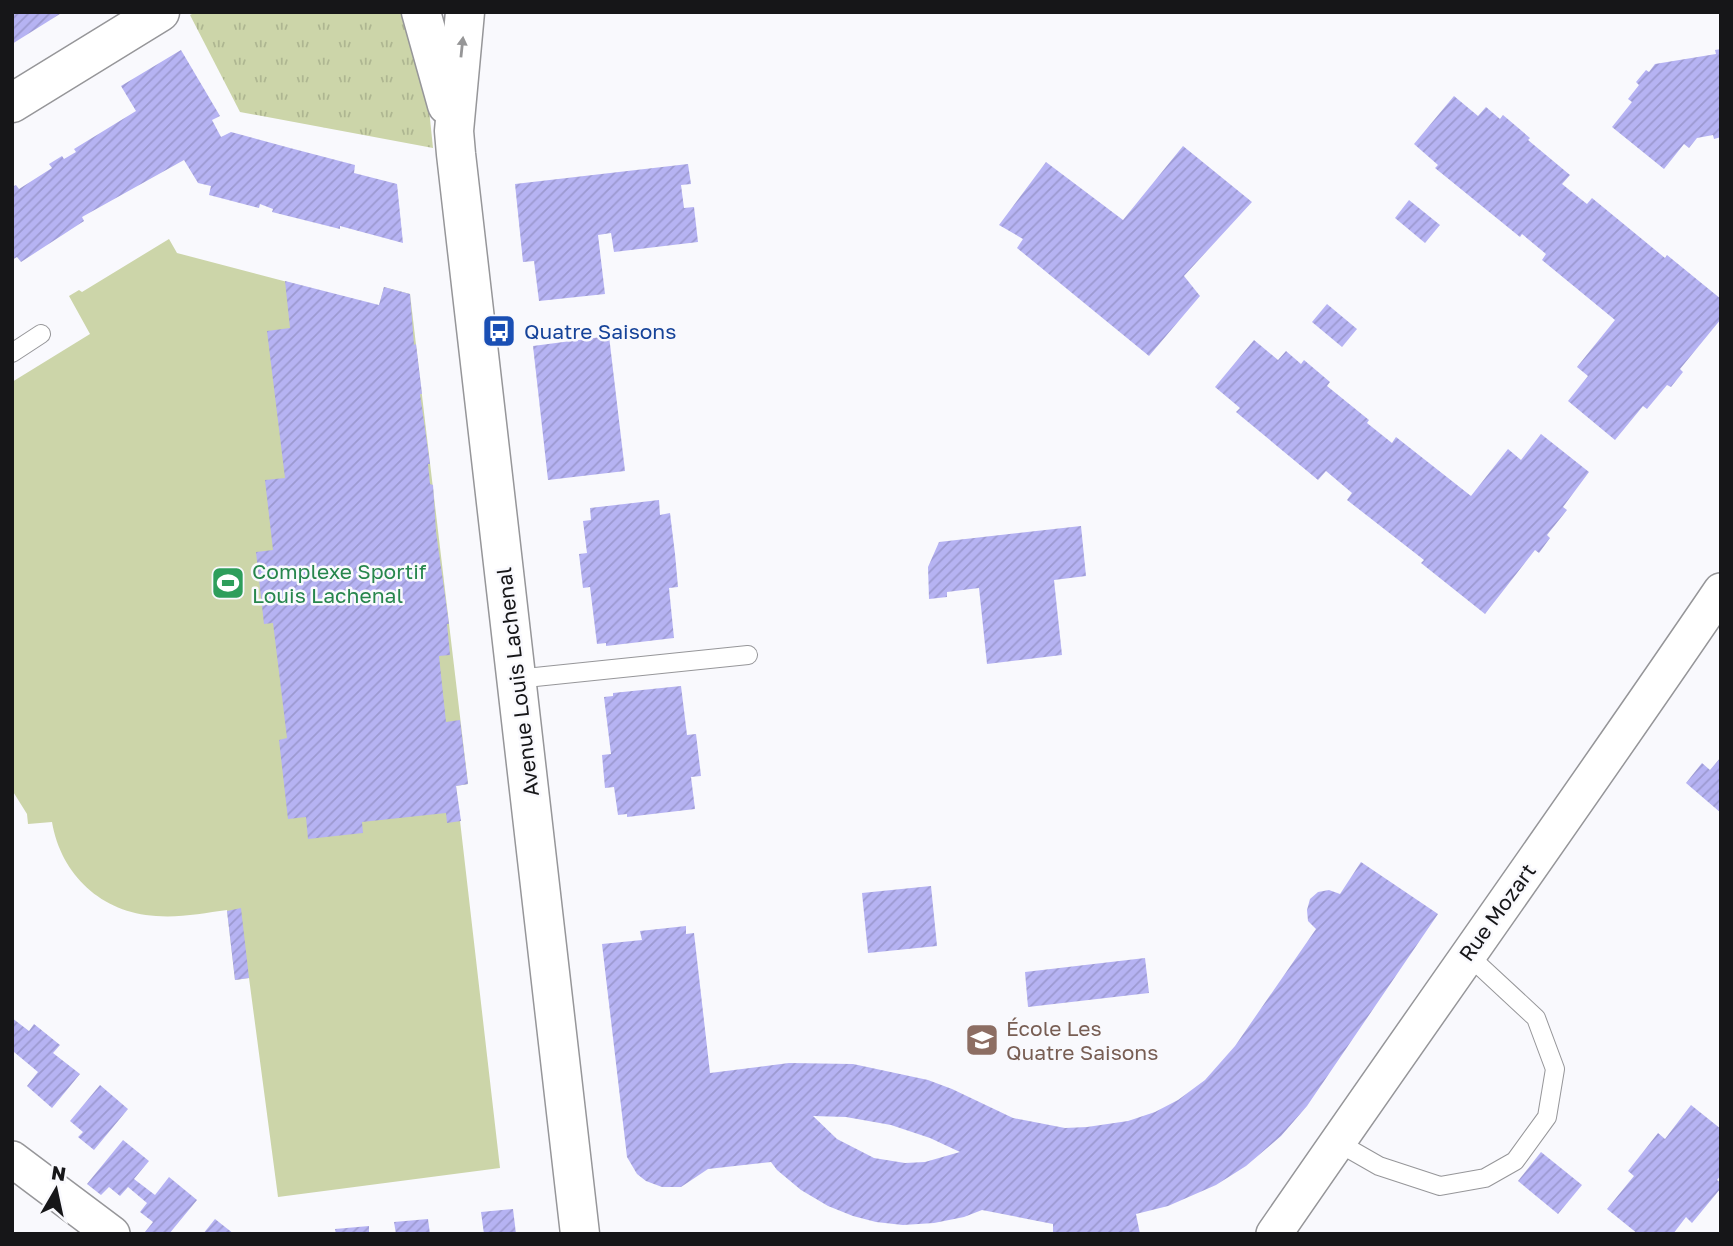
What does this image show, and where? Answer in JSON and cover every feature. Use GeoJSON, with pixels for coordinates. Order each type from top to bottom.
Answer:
{"type":"FeatureCollection","features":[{"type":"Feature","properties":{"kind":"street"},"geometry":{"type":"LineString","coordinates":[[12,103],[160,12]]}},
{"type":"Feature","properties":{"kind":"street","name":"Avenue Louis Lachenal"},"geometry":{"type":"LineString","coordinates":[[421,12],[454,131],[580,1234]]}},
{"type":"Feature","properties":{"kind":"street","name":"Avenue Louis Lachenal"},"geometry":{"type":"LineString","coordinates":[[454,131],[465,12]]}},
{"type":"Feature","properties":{"kind":"street","name":"Rue Mozart"},"geometry":{"type":"LineString","coordinates":[[1274,1234],[1467,954],[1582,795],[1721,591]]}},
{"type":"Feature","properties":{"kind":"street"},"geometry":{"type":"LineString","coordinates":[[12,1159],[112,1234]]}},
{"type":"Feature","properties":{"kind":"lane"},"geometry":{"type":"LineString","coordinates":[[12,353],[41,334]]}},
{"type":"Feature","properties":{"kind":"lane"},"geometry":{"type":"LineString","coordinates":[[516,679],[748,655]]}},
{"type":"Feature","properties":{"kind":"lane"},"geometry":{"type":"LineString","coordinates":[[1337,1142],[1379,1167],[1440,1186],[1485,1178],[1515,1161],[1548,1117],[1555,1069],[1536,1018],[1467,954]]}},
{"type":"Feature","properties":{"kind":"green space"},"geometry":{"type":"Polygon","coordinates":[[[196,12],[407,12],[426,80],[433,148],[240,112],[190,15],[196,12]]]}},
{"type":"Feature","properties":{"kind":"green space","name":"Complexe Sportif Louis Lachenal"},"geometry":{"type":"Polygon","coordinates":[[[169,239],[177,253],[379,306],[384,287],[410,294],[468,784],[456,786],[500,1168],[278,1197],[249,978],[235,980],[227,910],[183,916],[156,916],[118,908],[87,888],[75,874],[64,859],[52,822],[28,824],[27,814],[12,790],[12,382],[90,334],[69,296],[79,290],[82,292],[169,239]]]}},
{"type":"Feature","properties":{"kind":"building"},"geometry":{"type":"Polygon","coordinates":[[[12,12],[63,12],[12,44],[12,12]]]}},
{"type":"Feature","properties":{"kind":"building"},"geometry":{"type":"Polygon","coordinates":[[[1721,49],[1721,137],[1714,139],[1713,135],[1697,138],[1689,148],[1684,144],[1664,169],[1612,127],[1632,102],[1628,99],[1639,85],[1636,82],[1646,70],[1649,72],[1655,64],[1716,54],[1715,50],[1721,49]]]}},
{"type":"Feature","properties":{"kind":"building"},"geometry":{"type":"Polygon","coordinates":[[[181,50],[220,116],[212,120],[221,137],[231,132],[355,165],[354,173],[397,184],[403,243],[272,212],[273,209],[260,204],[259,208],[209,195],[211,186],[198,183],[184,160],[82,217],[84,221],[21,262],[17,257],[12,260],[12,187],[16,185],[19,189],[52,168],[49,164],[76,152],[74,149],[136,111],[121,86],[181,50]]]}},
{"type":"Feature","properties":{"kind":"building"},"geometry":{"type":"Polygon","coordinates":[[[1454,96],[1478,116],[1486,107],[1500,119],[1503,115],[1570,175],[1562,184],[1587,204],[1592,198],[1665,258],[1667,255],[1721,299],[1721,319],[1680,369],[1683,372],[1671,387],[1667,385],[1647,409],[1643,406],[1615,440],[1568,401],[1588,376],[1577,367],[1615,320],[1542,260],[1546,254],[1522,234],[1520,237],[1435,168],[1438,165],[1414,144],[1454,96]]]}},
{"type":"Feature","properties":{"kind":"building"},"geometry":{"type":"Polygon","coordinates":[[[1183,146],[1252,202],[1184,276],[1200,296],[1149,356],[1017,248],[1023,239],[999,225],[1046,162],[1123,220],[1183,146]]]}},
{"type":"Feature","properties":{"kind":"building"},"geometry":{"type":"Polygon","coordinates":[[[688,164],[691,184],[681,185],[684,208],[694,207],[698,242],[614,252],[611,233],[598,235],[605,294],[539,301],[534,261],[523,262],[515,184],[688,164]]]}},
{"type":"Feature","properties":{"kind":"building"},"geometry":{"type":"Polygon","coordinates":[[[1409,200],[1440,225],[1425,243],[1395,218],[1409,200]]]}},
{"type":"Feature","properties":{"kind":"building","name":"Complexe Sportif Louis Lachenal"},"geometry":{"type":"Polygon","coordinates":[[[285,281],[379,305],[384,287],[410,294],[430,484],[433,485],[436,532],[449,624],[450,655],[439,656],[446,722],[460,720],[468,784],[456,786],[461,821],[447,823],[446,813],[362,822],[363,833],[308,839],[306,817],[288,819],[279,740],[287,738],[273,623],[264,624],[256,552],[273,550],[265,480],[285,478],[267,331],[290,328],[285,281]]]}},
{"type":"Feature","properties":{"kind":"building"},"geometry":{"type":"Polygon","coordinates":[[[1327,304],[1357,329],[1342,347],[1312,322],[1327,304]]]}},
{"type":"Feature","properties":{"kind":"building"},"geometry":{"type":"Polygon","coordinates":[[[609,336],[625,471],[548,480],[533,346],[609,336]]]}},
{"type":"Feature","properties":{"kind":"building"},"geometry":{"type":"Polygon","coordinates":[[[1254,340],[1278,360],[1286,351],[1301,364],[1304,360],[1330,382],[1327,386],[1369,420],[1367,423],[1392,443],[1396,437],[1471,496],[1508,449],[1521,460],[1541,434],[1589,472],[1563,507],[1567,510],[1547,535],[1550,538],[1539,553],[1535,550],[1485,614],[1421,563],[1424,560],[1347,500],[1352,493],[1326,471],[1318,480],[1236,412],[1240,408],[1215,387],[1254,340]]]}},
{"type":"Feature","properties":{"kind":"building"},"geometry":{"type":"Polygon","coordinates":[[[659,500],[660,515],[670,513],[675,554],[678,587],[669,588],[674,638],[606,646],[606,643],[597,644],[590,587],[583,588],[579,554],[587,553],[583,521],[591,520],[590,508],[659,500]]]}},
{"type":"Feature","properties":{"kind":"building"},"geometry":{"type":"Polygon","coordinates":[[[1081,526],[1086,576],[1054,580],[1062,655],[987,664],[979,588],[947,592],[947,597],[929,599],[928,567],[939,542],[1081,526]]]}},
{"type":"Feature","properties":{"kind":"building"},"geometry":{"type":"Polygon","coordinates":[[[681,686],[687,735],[696,734],[701,776],[691,777],[695,809],[627,817],[627,814],[618,815],[614,787],[605,788],[602,755],[611,754],[604,697],[613,696],[613,693],[681,686]]]}},
{"type":"Feature","properties":{"kind":"building"},"geometry":{"type":"Polygon","coordinates":[[[1721,757],[1721,813],[1686,783],[1702,763],[1710,770],[1721,757]]]}},
{"type":"Feature","properties":{"kind":"building"},"geometry":{"type":"Polygon","coordinates":[[[1361,862],[1438,914],[1307,1106],[1281,1136],[1246,1166],[1216,1185],[1168,1206],[1136,1214],[1140,1234],[1053,1234],[1053,1224],[982,1210],[934,1223],[903,1225],[876,1222],[828,1206],[801,1190],[771,1162],[708,1169],[681,1187],[662,1187],[637,1174],[627,1157],[602,944],[642,940],[640,931],[686,926],[686,934],[694,933],[710,1073],[789,1063],[853,1064],[928,1080],[1013,1118],[1065,1128],[1087,1127],[1128,1121],[1155,1112],[1178,1100],[1205,1080],[1235,1046],[1316,929],[1308,921],[1310,899],[1318,892],[1329,890],[1340,894],[1361,862]],[[813,1116],[837,1139],[874,1158],[905,1163],[925,1162],[960,1152],[930,1138],[891,1125],[846,1117],[813,1116]]]}},
{"type":"Feature","properties":{"kind":"building"},"geometry":{"type":"Polygon","coordinates":[[[931,886],[937,946],[868,953],[862,893],[931,886]]]}},
{"type":"Feature","properties":{"kind":"building"},"geometry":{"type":"Polygon","coordinates":[[[241,908],[249,978],[235,980],[227,911],[241,908]]]}},
{"type":"Feature","properties":{"kind":"building"},"geometry":{"type":"Polygon","coordinates":[[[1145,958],[1149,993],[1028,1007],[1025,972],[1145,958]]]}},
{"type":"Feature","properties":{"kind":"building"},"geometry":{"type":"Polygon","coordinates":[[[12,1018],[29,1031],[34,1024],[60,1045],[53,1053],[80,1074],[52,1108],[27,1086],[38,1072],[14,1052],[12,1054],[12,1018]]]}},
{"type":"Feature","properties":{"kind":"building"},"geometry":{"type":"Polygon","coordinates":[[[100,1085],[128,1109],[94,1150],[78,1137],[83,1132],[70,1121],[100,1085]]]}},
{"type":"Feature","properties":{"kind":"building"},"geometry":{"type":"Polygon","coordinates":[[[1691,1105],[1721,1129],[1721,1175],[1717,1180],[1721,1183],[1721,1188],[1692,1223],[1686,1217],[1673,1234],[1638,1234],[1607,1209],[1634,1176],[1628,1171],[1658,1133],[1665,1139],[1691,1105]]]}},
{"type":"Feature","properties":{"kind":"building"},"geometry":{"type":"Polygon","coordinates":[[[123,1140],[149,1161],[134,1179],[155,1195],[169,1177],[197,1200],[169,1234],[145,1232],[153,1222],[140,1212],[147,1203],[128,1187],[120,1196],[109,1187],[101,1195],[87,1184],[123,1140]]]}},
{"type":"Feature","properties":{"kind":"building"},"geometry":{"type":"Polygon","coordinates":[[[1541,1152],[1582,1185],[1558,1214],[1518,1181],[1541,1152]]]}},
{"type":"Feature","properties":{"kind":"building"},"geometry":{"type":"Polygon","coordinates":[[[513,1209],[516,1234],[484,1234],[481,1212],[513,1209]]]}},
{"type":"Feature","properties":{"kind":"building"},"geometry":{"type":"Polygon","coordinates":[[[215,1219],[234,1234],[203,1234],[215,1219]]]}},
{"type":"Feature","properties":{"kind":"building"},"geometry":{"type":"Polygon","coordinates":[[[428,1219],[430,1234],[396,1234],[394,1222],[428,1219]]]}},
{"type":"Feature","properties":{"kind":"building"},"geometry":{"type":"Polygon","coordinates":[[[369,1226],[369,1234],[336,1234],[335,1229],[369,1226]]]}},
{"type":"Feature","properties":{"kind":"place","name":"Quatre Saisons"},"geometry":{"type":"Point","coordinates":[499,331]}},
{"type":"Feature","properties":{"kind":"place","name":"Complexe Sportif Louis Lachenal"},"geometry":{"type":"Point","coordinates":[228,583]}},
{"type":"Feature","properties":{"kind":"place","name":"École Les Quatre Saisons"},"geometry":{"type":"Point","coordinates":[982,1040]}}]}
